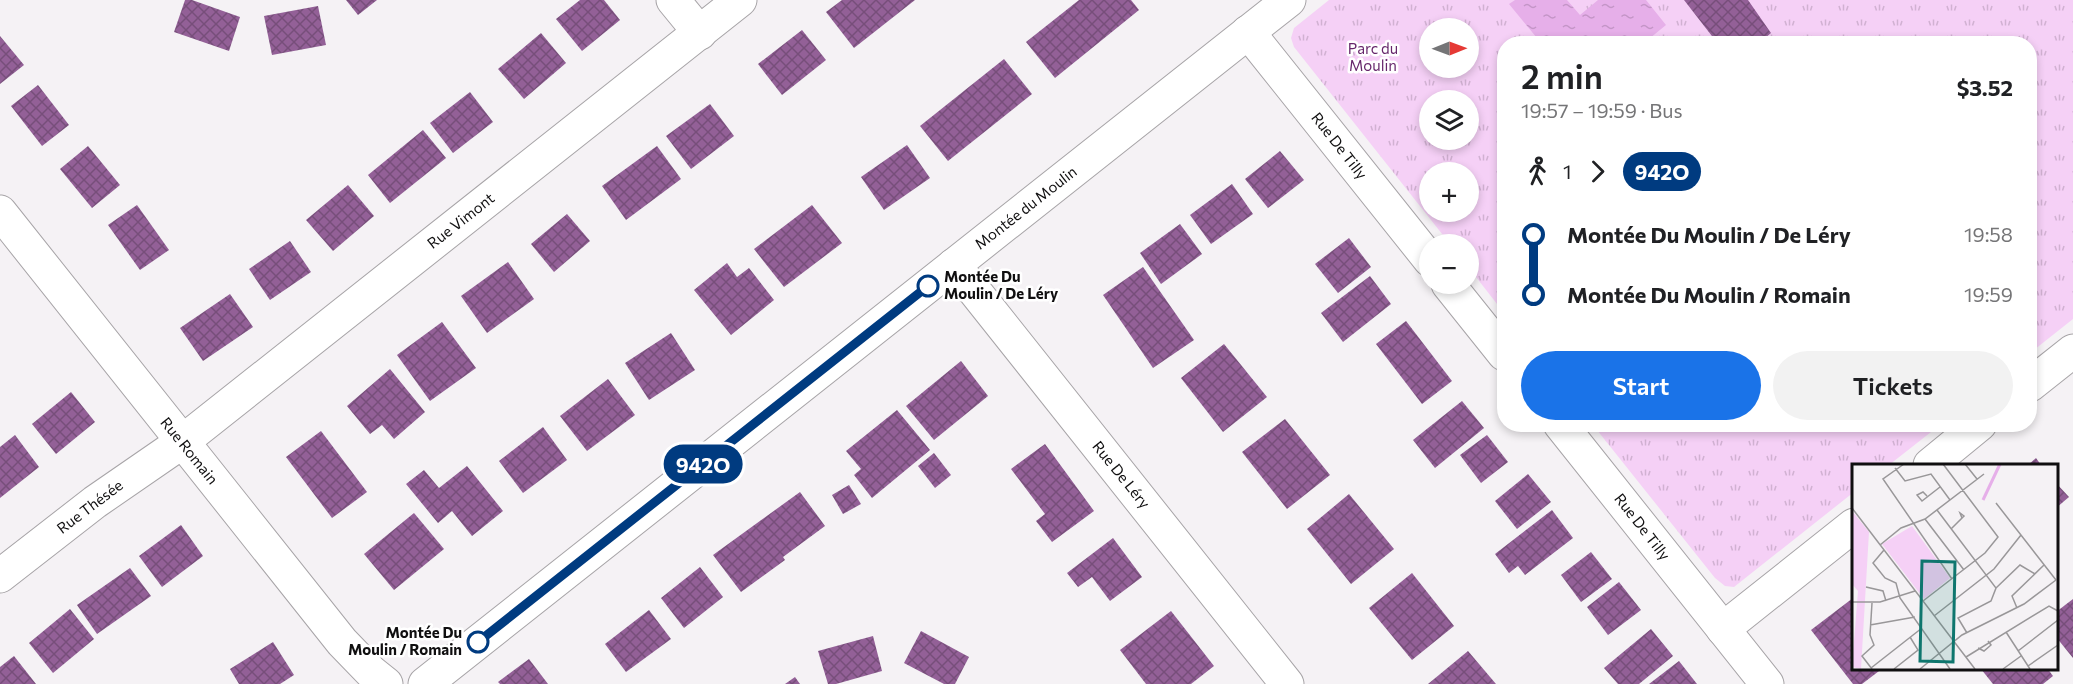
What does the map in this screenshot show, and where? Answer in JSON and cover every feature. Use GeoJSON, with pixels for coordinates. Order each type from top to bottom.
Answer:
{"type":"FeatureCollection","features":[{"type":"Feature","properties":{"kind":"street"},"geometry":{"type":"LineString","coordinates":[[673,0],[700,33]]}},
{"type":"Feature","properties":{"kind":"street","name":"Rue Vimont"},"geometry":{"type":"LineString","coordinates":[[182,442],[740,0]]}},
{"type":"Feature","properties":{"kind":"street","name":"Montée du Moulin"},"geometry":{"type":"LineString","coordinates":[[425,684],[1288,0]]}},
{"type":"Feature","properties":{"kind":"street","name":"Rue De Tilly"},"geometry":{"type":"LineString","coordinates":[[1248,32],[1419,246]]}},
{"type":"Feature","properties":{"kind":"street","name":"Rue Romain"},"geometry":{"type":"LineString","coordinates":[[0,212],[342,642],[386,684]]}},
{"type":"Feature","properties":{"kind":"street","name":"Rue De Léry"},"geometry":{"type":"LineString","coordinates":[[954,265],[1287,684]]}},
{"type":"Feature","properties":{"kind":"street"},"geometry":{"type":"LineString","coordinates":[[1456,294],[1497,345]]}},
{"type":"Feature","properties":{"kind":"street"},"geometry":{"type":"LineString","coordinates":[[2037,379],[2073,351]]}},
{"type":"Feature","properties":{"kind":"street","name":"Rue De Tilly"},"geometry":{"type":"LineString","coordinates":[[1566,432],[1767,684]]}},
{"type":"Feature","properties":{"kind":"street"},"geometry":{"type":"LineString","coordinates":[[1931,464],[1970,432]]}},
{"type":"Feature","properties":{"kind":"street","name":"Rue Thésée"},"geometry":{"type":"LineString","coordinates":[[0,576],[95,502],[182,442]]}},
{"type":"Feature","properties":{"kind":"street"},"geometry":{"type":"LineString","coordinates":[[1723,629],[1852,527]]}},
{"type":"Feature","properties":{"kind":"green space","name":"Parc du Moulin"},"geometry":{"type":"Polygon","coordinates":[[[1329,0],[2073,0],[2073,319],[2037,347],[2037,36],[1497,36],[1497,304],[1479,281],[1479,234],[1442,234],[1433,222],[1479,222],[1479,162],[1419,162],[1419,205],[1294,47],[1291,38],[1294,28],[1329,0]]]}},
{"type":"Feature","properties":{"kind":"green space"},"geometry":{"type":"Polygon","coordinates":[[[1599,432],[1931,432],[1890,464],[1852,464],[1852,494],[1734,587],[1725,586],[1715,578],[1599,432]]]}},
{"type":"Feature","properties":{"kind":"water"},"geometry":{"type":"Polygon","coordinates":[[[1515,0],[1567,0],[1580,15],[1598,0],[1646,0],[1666,25],[1653,36],[1535,36],[1509,4],[1515,0]]]}},
{"type":"Feature","properties":{"kind":"building"},"geometry":{"type":"Polygon","coordinates":[[[185,0],[192,0],[240,17],[229,51],[174,32],[185,0]]]}},
{"type":"Feature","properties":{"kind":"building"},"geometry":{"type":"Polygon","coordinates":[[[346,0],[377,0],[358,15],[346,0]]]}},
{"type":"Feature","properties":{"kind":"building"},"geometry":{"type":"Polygon","coordinates":[[[580,0],[604,0],[620,20],[582,51],[556,19],[580,0]]]}},
{"type":"Feature","properties":{"kind":"building"},"geometry":{"type":"Polygon","coordinates":[[[842,0],[915,0],[854,48],[826,12],[842,0]]]}},
{"type":"Feature","properties":{"kind":"building"},"geometry":{"type":"Polygon","coordinates":[[[1079,0],[1131,0],[1139,10],[1055,78],[1026,42],[1079,0]]]}},
{"type":"Feature","properties":{"kind":"building"},"geometry":{"type":"Polygon","coordinates":[[[1684,0],[1748,0],[1771,33],[1767,36],[1712,36],[1684,0]]]}},
{"type":"Feature","properties":{"kind":"building"},"geometry":{"type":"Polygon","coordinates":[[[318,6],[326,45],[272,55],[264,16],[318,6]]]}},
{"type":"Feature","properties":{"kind":"building"},"geometry":{"type":"Polygon","coordinates":[[[802,30],[826,60],[782,95],[758,64],[802,30]]]}},
{"type":"Feature","properties":{"kind":"building"},"geometry":{"type":"Polygon","coordinates":[[[541,33],[566,63],[524,99],[498,69],[541,33]]]}},
{"type":"Feature","properties":{"kind":"building"},"geometry":{"type":"Polygon","coordinates":[[[0,36],[24,65],[0,84],[0,36]]]}},
{"type":"Feature","properties":{"kind":"building"},"geometry":{"type":"Polygon","coordinates":[[[1004,59],[1032,94],[948,161],[920,126],[1004,59]]]}},
{"type":"Feature","properties":{"kind":"building"},"geometry":{"type":"Polygon","coordinates":[[[38,85],[69,125],[42,146],[11,106],[38,85]]]}},
{"type":"Feature","properties":{"kind":"building"},"geometry":{"type":"Polygon","coordinates":[[[470,92],[493,122],[453,153],[430,123],[470,92]]]}},
{"type":"Feature","properties":{"kind":"building"},"geometry":{"type":"Polygon","coordinates":[[[710,104],[734,136],[691,169],[666,136],[710,104]]]}},
{"type":"Feature","properties":{"kind":"building"},"geometry":{"type":"Polygon","coordinates":[[[423,130],[446,158],[390,203],[368,175],[423,130]]]}},
{"type":"Feature","properties":{"kind":"building"},"geometry":{"type":"Polygon","coordinates":[[[907,145],[930,178],[884,210],[861,177],[907,145]]]}},
{"type":"Feature","properties":{"kind":"building"},"geometry":{"type":"Polygon","coordinates":[[[88,146],[120,185],[92,208],[60,169],[88,146]]]}},
{"type":"Feature","properties":{"kind":"building"},"geometry":{"type":"Polygon","coordinates":[[[657,146],[681,179],[626,220],[602,186],[657,146]]]}},
{"type":"Feature","properties":{"kind":"building"},"geometry":{"type":"Polygon","coordinates":[[[1280,151],[1304,180],[1268,208],[1245,179],[1280,151]]]}},
{"type":"Feature","properties":{"kind":"building"},"geometry":{"type":"Polygon","coordinates":[[[1232,184],[1253,214],[1211,244],[1190,215],[1232,184]]]}},
{"type":"Feature","properties":{"kind":"building"},"geometry":{"type":"Polygon","coordinates":[[[348,185],[374,216],[333,251],[306,220],[348,185]]]}},
{"type":"Feature","properties":{"kind":"building"},"geometry":{"type":"Polygon","coordinates":[[[137,205],[169,250],[140,270],[108,225],[137,205]]]}},
{"type":"Feature","properties":{"kind":"building"},"geometry":{"type":"Polygon","coordinates":[[[812,205],[842,243],[784,287],[754,249],[812,205]]]}},
{"type":"Feature","properties":{"kind":"building"},"geometry":{"type":"Polygon","coordinates":[[[567,214],[590,241],[554,272],[531,244],[567,214]]]}},
{"type":"Feature","properties":{"kind":"building"},"geometry":{"type":"Polygon","coordinates":[[[1180,224],[1202,254],[1161,284],[1140,253],[1180,224]]]}},
{"type":"Feature","properties":{"kind":"building"},"geometry":{"type":"Polygon","coordinates":[[[1349,238],[1371,267],[1338,293],[1315,264],[1349,238]]]}},
{"type":"Feature","properties":{"kind":"building"},"geometry":{"type":"Polygon","coordinates":[[[290,241],[311,272],[270,300],[249,269],[290,241]]]}},
{"type":"Feature","properties":{"kind":"building"},"geometry":{"type":"Polygon","coordinates":[[[508,262],[534,299],[487,333],[461,296],[508,262]]]}},
{"type":"Feature","properties":{"kind":"building"},"geometry":{"type":"Polygon","coordinates":[[[727,263],[737,277],[749,268],[774,300],[731,335],[694,290],[727,263]]]}},
{"type":"Feature","properties":{"kind":"building"},"geometry":{"type":"Polygon","coordinates":[[[1143,267],[1194,340],[1153,368],[1103,295],[1143,267]]]}},
{"type":"Feature","properties":{"kind":"building"},"geometry":{"type":"Polygon","coordinates":[[[1370,276],[1391,304],[1343,342],[1321,313],[1370,276]]]}},
{"type":"Feature","properties":{"kind":"building"},"geometry":{"type":"Polygon","coordinates":[[[230,294],[253,327],[203,361],[180,328],[230,294]]]}},
{"type":"Feature","properties":{"kind":"building"},"geometry":{"type":"Polygon","coordinates":[[[1406,321],[1452,381],[1422,404],[1376,344],[1406,321]]]}},
{"type":"Feature","properties":{"kind":"building"},"geometry":{"type":"Polygon","coordinates":[[[442,322],[476,368],[430,401],[397,355],[442,322]]]}},
{"type":"Feature","properties":{"kind":"building"},"geometry":{"type":"Polygon","coordinates":[[[671,333],[695,370],[649,400],[625,363],[671,333]]]}},
{"type":"Feature","properties":{"kind":"building"},"geometry":{"type":"Polygon","coordinates":[[[1224,344],[1267,397],[1223,432],[1181,378],[1224,344]]]}},
{"type":"Feature","properties":{"kind":"building"},"geometry":{"type":"Polygon","coordinates":[[[961,361],[988,396],[934,440],[906,406],[961,361]]]}},
{"type":"Feature","properties":{"kind":"building"},"geometry":{"type":"Polygon","coordinates":[[[390,369],[425,412],[394,439],[382,425],[370,434],[347,406],[390,369]]]}},
{"type":"Feature","properties":{"kind":"building"},"geometry":{"type":"Polygon","coordinates":[[[608,379],[635,415],[587,451],[560,416],[608,379]]]}},
{"type":"Feature","properties":{"kind":"building"},"geometry":{"type":"Polygon","coordinates":[[[71,392],[95,422],[56,454],[32,424],[71,392]]]}},
{"type":"Feature","properties":{"kind":"building"},"geometry":{"type":"Polygon","coordinates":[[[1462,401],[1484,428],[1435,468],[1413,440],[1462,401]]]}},
{"type":"Feature","properties":{"kind":"building"},"geometry":{"type":"Polygon","coordinates":[[[897,410],[930,450],[872,498],[854,475],[861,469],[846,451],[897,410]]]}},
{"type":"Feature","properties":{"kind":"building"},"geometry":{"type":"Polygon","coordinates":[[[1285,419],[1330,475],[1287,509],[1242,452],[1285,419]]]}},
{"type":"Feature","properties":{"kind":"building"},"geometry":{"type":"Polygon","coordinates":[[[543,427],[567,460],[523,493],[499,461],[543,427]]]}},
{"type":"Feature","properties":{"kind":"building"},"geometry":{"type":"Polygon","coordinates":[[[321,431],[367,492],[332,518],[286,457],[321,431]]]}},
{"type":"Feature","properties":{"kind":"building"},"geometry":{"type":"Polygon","coordinates":[[[15,435],[39,467],[0,498],[0,447],[15,435]]]}},
{"type":"Feature","properties":{"kind":"building"},"geometry":{"type":"Polygon","coordinates":[[[1487,435],[1508,462],[1481,483],[1460,455],[1487,435]]]}},
{"type":"Feature","properties":{"kind":"building"},"geometry":{"type":"Polygon","coordinates":[[[1045,444],[1094,511],[1052,542],[1036,521],[1045,514],[1011,469],[1045,444]]]}},
{"type":"Feature","properties":{"kind":"building"},"geometry":{"type":"Polygon","coordinates":[[[934,453],[951,475],[935,488],[918,466],[934,453]]]}},
{"type":"Feature","properties":{"kind":"building"},"geometry":{"type":"Polygon","coordinates":[[[2036,458],[2040,464],[2029,464],[2036,458]]]}},
{"type":"Feature","properties":{"kind":"building"},"geometry":{"type":"Polygon","coordinates":[[[467,466],[503,511],[472,536],[452,511],[438,523],[406,484],[424,470],[439,488],[467,466]]]}},
{"type":"Feature","properties":{"kind":"building"},"geometry":{"type":"Polygon","coordinates":[[[1528,474],[1551,502],[1517,529],[1495,501],[1528,474]]]}},
{"type":"Feature","properties":{"kind":"building"},"geometry":{"type":"Polygon","coordinates":[[[849,485],[861,504],[843,514],[832,495],[849,485]]]}},
{"type":"Feature","properties":{"kind":"building"},"geometry":{"type":"Polygon","coordinates":[[[2058,485],[2069,497],[2058,506],[2058,485]]]}},
{"type":"Feature","properties":{"kind":"building"},"geometry":{"type":"Polygon","coordinates":[[[800,492],[825,526],[783,557],[785,560],[741,592],[713,555],[800,492]]]}},
{"type":"Feature","properties":{"kind":"building"},"geometry":{"type":"Polygon","coordinates":[[[1349,494],[1394,549],[1351,584],[1307,529],[1349,494]]]}},
{"type":"Feature","properties":{"kind":"building"},"geometry":{"type":"Polygon","coordinates":[[[1552,510],[1573,538],[1525,575],[1518,566],[1509,573],[1495,554],[1552,510]]]}},
{"type":"Feature","properties":{"kind":"building"},"geometry":{"type":"Polygon","coordinates":[[[414,513],[444,549],[394,590],[364,554],[414,513]]]}},
{"type":"Feature","properties":{"kind":"building"},"geometry":{"type":"Polygon","coordinates":[[[181,525],[203,556],[162,587],[139,556],[181,525]]]}},
{"type":"Feature","properties":{"kind":"building"},"geometry":{"type":"Polygon","coordinates":[[[1113,538],[1142,577],[1110,601],[1092,577],[1078,587],[1067,573],[1113,538]]]}},
{"type":"Feature","properties":{"kind":"building"},"geometry":{"type":"Polygon","coordinates":[[[1591,552],[1612,579],[1581,602],[1561,575],[1591,552]]]}},
{"type":"Feature","properties":{"kind":"building"},"geometry":{"type":"Polygon","coordinates":[[[700,567],[723,597],[684,628],[661,598],[700,567]]]}},
{"type":"Feature","properties":{"kind":"building"},"geometry":{"type":"Polygon","coordinates":[[[130,568],[151,596],[97,634],[77,605],[130,568]]]}},
{"type":"Feature","properties":{"kind":"building"},"geometry":{"type":"Polygon","coordinates":[[[1412,573],[1454,626],[1412,660],[1369,608],[1412,573]]]}},
{"type":"Feature","properties":{"kind":"building"},"geometry":{"type":"Polygon","coordinates":[[[1619,582],[1641,610],[1608,635],[1587,607],[1619,582]]]}},
{"type":"Feature","properties":{"kind":"building"},"geometry":{"type":"Polygon","coordinates":[[[1852,599],[1852,669],[1882,669],[1862,684],[1853,684],[1811,630],[1852,599]]]}},
{"type":"Feature","properties":{"kind":"building"},"geometry":{"type":"Polygon","coordinates":[[[2073,599],[2073,658],[2058,639],[2058,610],[2073,599]]]}},
{"type":"Feature","properties":{"kind":"building"},"geometry":{"type":"Polygon","coordinates":[[[70,609],[94,639],[53,673],[29,643],[70,609]]]}},
{"type":"Feature","properties":{"kind":"building"},"geometry":{"type":"Polygon","coordinates":[[[649,610],[671,639],[626,672],[605,644],[649,610]]]}},
{"type":"Feature","properties":{"kind":"building"},"geometry":{"type":"Polygon","coordinates":[[[1171,611],[1214,666],[1191,684],[1146,684],[1120,650],[1171,611]]]}},
{"type":"Feature","properties":{"kind":"building"},"geometry":{"type":"Polygon","coordinates":[[[1651,629],[1673,656],[1639,684],[1618,684],[1604,668],[1651,629]]]}},
{"type":"Feature","properties":{"kind":"building"},"geometry":{"type":"Polygon","coordinates":[[[921,631],[969,657],[955,684],[944,684],[904,663],[921,631]]]}},
{"type":"Feature","properties":{"kind":"building"},"geometry":{"type":"Polygon","coordinates":[[[873,636],[882,671],[836,684],[828,684],[818,651],[873,636]]]}},
{"type":"Feature","properties":{"kind":"building"},"geometry":{"type":"Polygon","coordinates":[[[273,642],[294,675],[280,684],[239,684],[230,669],[273,642]]]}},
{"type":"Feature","properties":{"kind":"building"},"geometry":{"type":"Polygon","coordinates":[[[1468,651],[1496,684],[1428,684],[1468,651]]]}},
{"type":"Feature","properties":{"kind":"building"},"geometry":{"type":"Polygon","coordinates":[[[14,656],[36,684],[0,684],[0,667],[14,656]]]}},
{"type":"Feature","properties":{"kind":"building"},"geometry":{"type":"Polygon","coordinates":[[[529,659],[548,684],[500,684],[498,682],[529,659]]]}},
{"type":"Feature","properties":{"kind":"building"},"geometry":{"type":"Polygon","coordinates":[[[1679,661],[1697,684],[1649,684],[1679,661]]]}},
{"type":"Feature","properties":{"kind":"building"},"geometry":{"type":"Polygon","coordinates":[[[1981,669],[2048,669],[2053,676],[2043,684],[1993,684],[1981,669]]]}},
{"type":"Feature","properties":{"kind":"building"},"geometry":{"type":"Polygon","coordinates":[[[795,677],[800,684],[785,684],[795,677]]]}},
{"type":"Feature","properties":{"kind":"bus line","name":"942O"},"geometry":{"type":"LineString","coordinates":[[478,642],[928,286]]}},
{"type":"Feature","properties":{"kind":"place","name":"Montée Du Moulin / De Léry"},"geometry":{"type":"Point","coordinates":[928,286]}},
{"type":"Feature","properties":{"kind":"place","name":"Montée Du Moulin / Romain"},"geometry":{"type":"Point","coordinates":[478,642]}}]}
